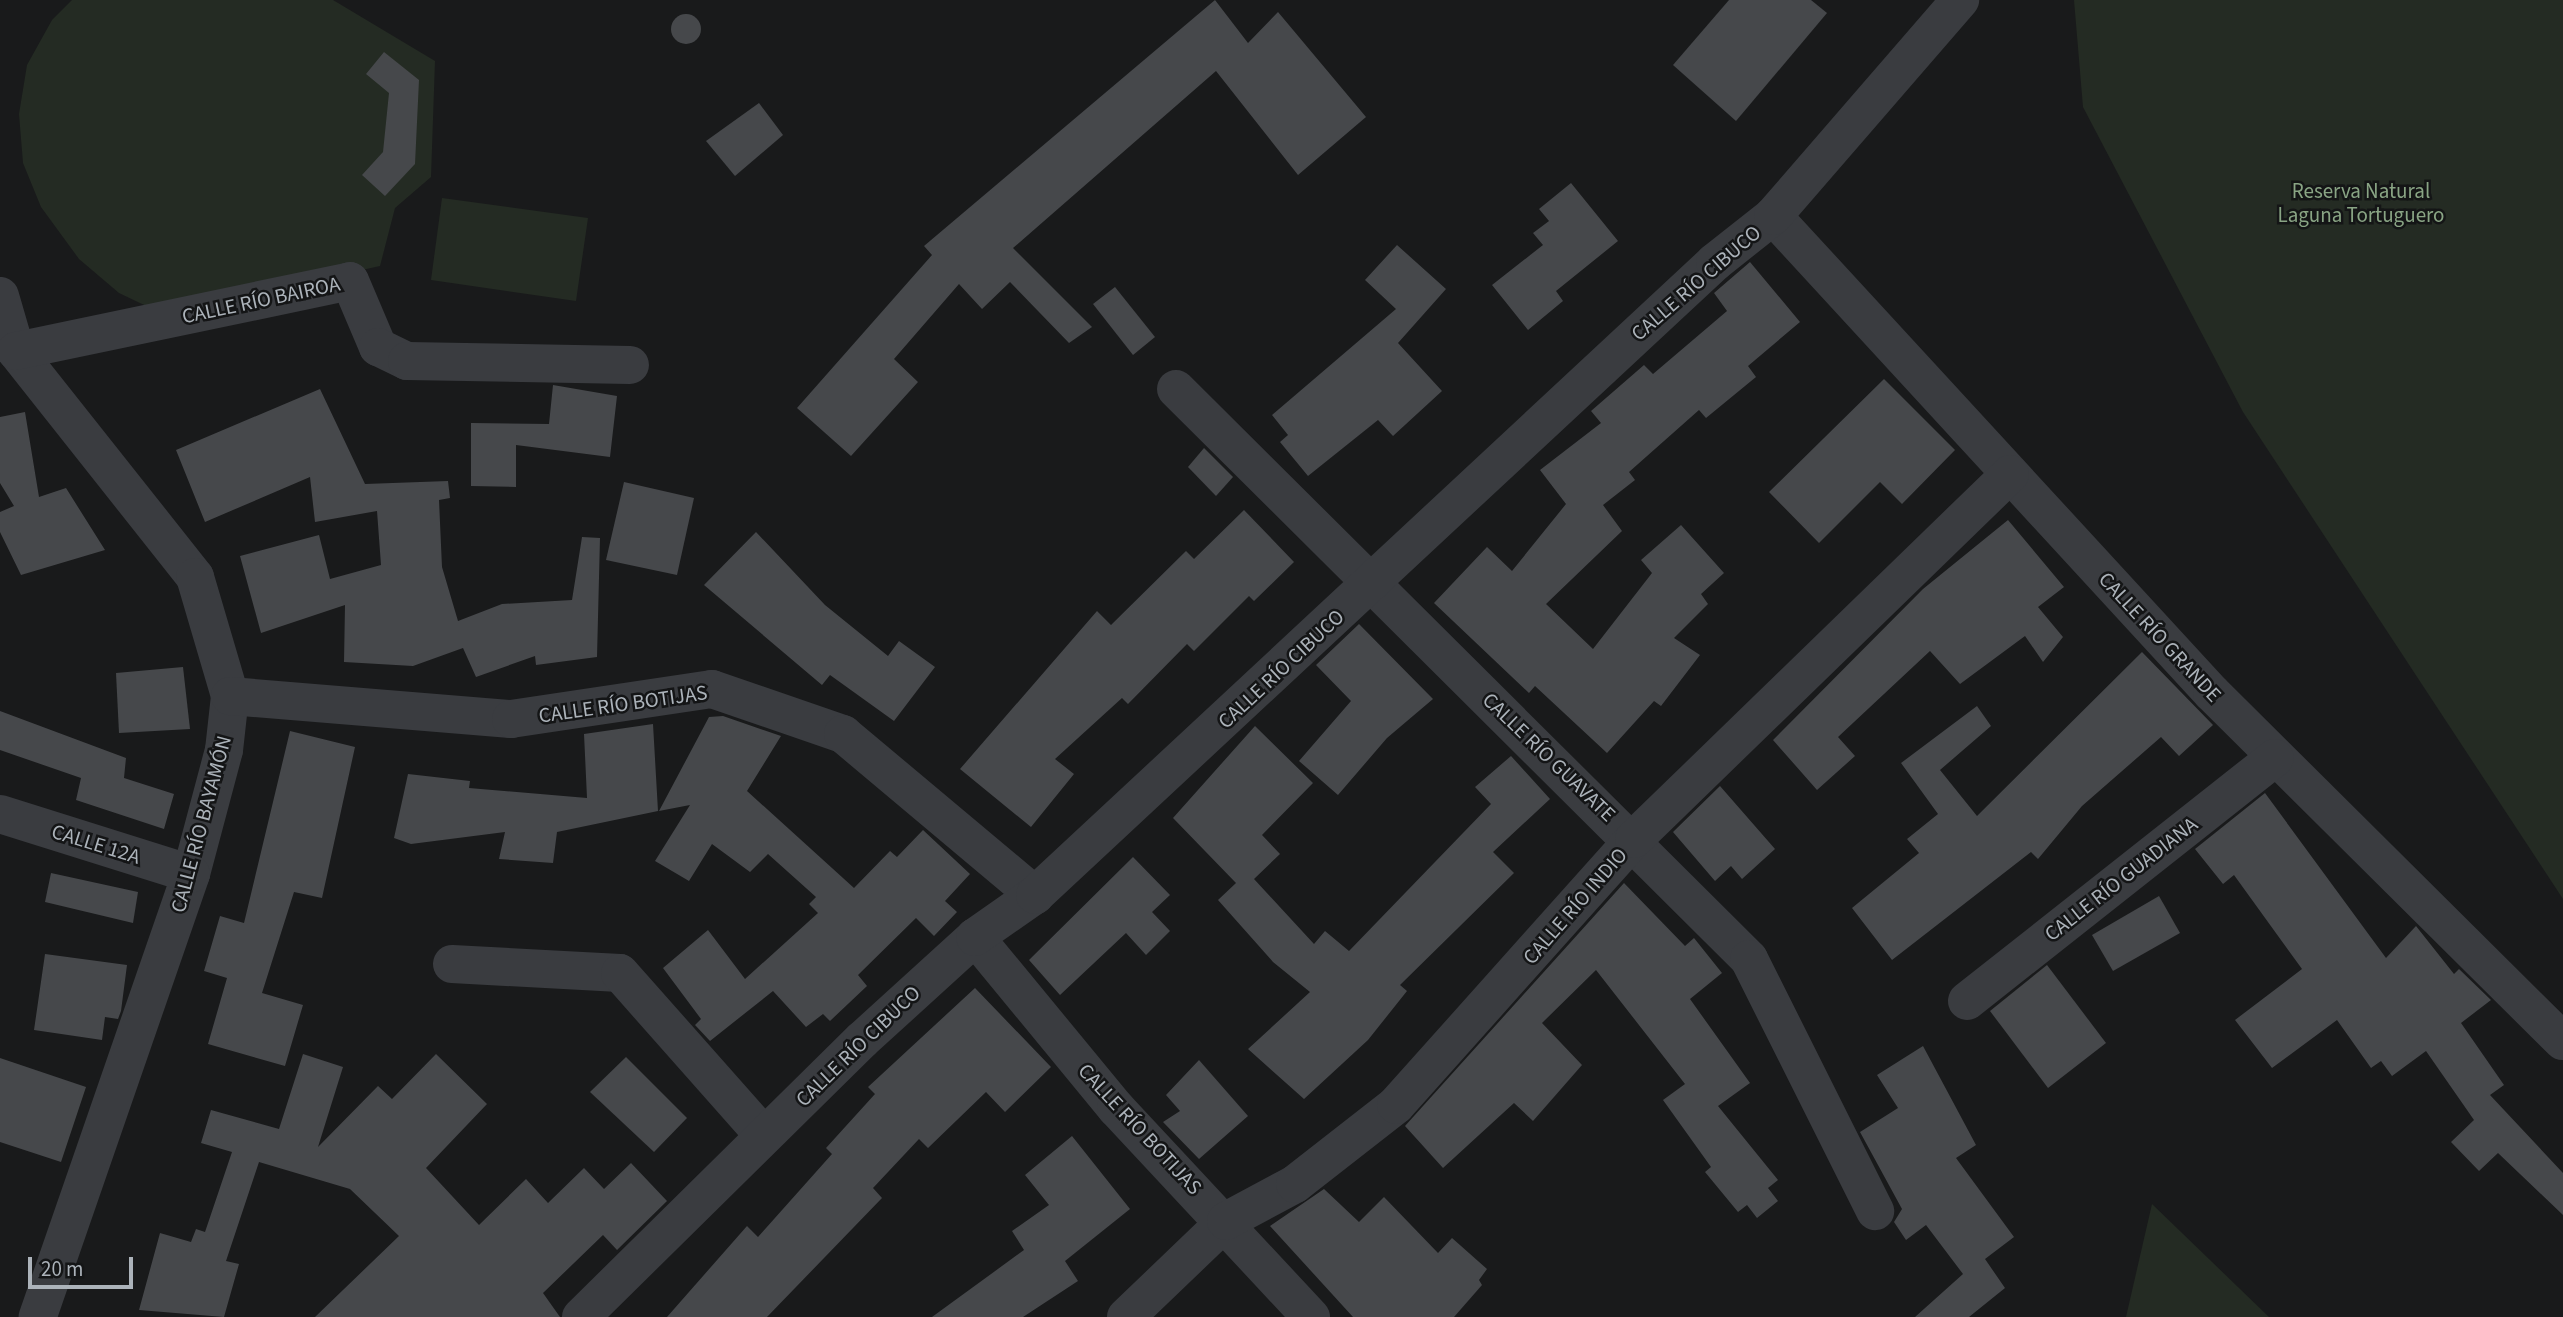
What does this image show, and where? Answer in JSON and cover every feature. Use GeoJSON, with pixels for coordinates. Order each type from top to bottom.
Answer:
{"type":"FeatureCollection","features":[{"type":"Feature","properties":{"kind":"street","name":"CALLE RÍO CIBUCO"},"geometry":{"type":"LineString","coordinates":[[581,1317],[764,1136],[975,937],[1035,895],[1373,586],[1704,272],[1773,216],[1960,0]]}},
{"type":"Feature","properties":{"kind":"street","name":"CALLE RÍO GRANDE"},"geometry":{"type":"LineString","coordinates":[[1773,216],[2276,758],[2563,1041]]}},
{"type":"Feature","properties":{"kind":"street","name":"CALLE RÍO BAIROA"},"geometry":{"type":"LineString","coordinates":[[8,342],[350,281],[377,347],[407,361],[630,365]]}},
{"type":"Feature","properties":{"kind":"street","name":"CALLE RÍO BAYAMÓN"},"geometry":{"type":"LineString","coordinates":[[0,296],[8,342],[195,577],[230,696],[224,750],[191,874],[38,1317]]}},
{"type":"Feature","properties":{"kind":"street","name":"CALLE RÍO GUAVATE"},"geometry":{"type":"LineString","coordinates":[[1176,389],[1373,586],[1634,839],[1749,958],[1875,1211]]}},
{"type":"Feature","properties":{"kind":"street","name":"CALLE RÍO INDIO"},"geometry":{"type":"LineString","coordinates":[[1126,1317],[1226,1222],[1295,1184],[1396,1105],[1634,839],[2010,474]]}},
{"type":"Feature","properties":{"kind":"street","name":"CALLE RÍO BOTIJAS"},"geometry":{"type":"LineString","coordinates":[[230,696],[510,719],[712,689],[843,734],[1035,895]]}},
{"type":"Feature","properties":{"kind":"street","name":"CALLE RÍO GUADIANA"},"geometry":{"type":"LineString","coordinates":[[1967,1001],[2276,758]]}},
{"type":"Feature","properties":{"kind":"street","name":"CALLE 12A"},"geometry":{"type":"LineString","coordinates":[[0,814],[191,874]]}},
{"type":"Feature","properties":{"kind":"street","name":"CALLE RÍO BOTIJAS"},"geometry":{"type":"LineString","coordinates":[[975,937],[1116,1108],[1226,1222],[1311,1317]]}},
{"type":"Feature","properties":{"kind":"street"},"geometry":{"type":"LineString","coordinates":[[452,964],[620,973],[764,1136]]}},
{"type":"Feature","properties":{"kind":"green space"},"geometry":{"type":"Polygon","coordinates":[[[72,0],[333,0],[435,61],[431,177],[395,208],[380,266],[163,314],[119,293],[79,259],[41,207],[23,163],[19,114],[27,65],[52,20],[72,0]]]}},
{"type":"Feature","properties":{"kind":"green space","name":"Reserva Natural Laguna Tortuguero"},"geometry":{"type":"Polygon","coordinates":[[[2074,0],[2563,0],[2563,899],[2243,412],[2083,107],[2074,0]]]}},
{"type":"Feature","properties":{"kind":"green space"},"geometry":{"type":"Polygon","coordinates":[[[442,198],[588,218],[576,301],[431,280],[442,198]]]}},
{"type":"Feature","properties":{"kind":"green space"},"geometry":{"type":"Polygon","coordinates":[[[2152,1204],[2269,1317],[2126,1317],[2152,1204]]]}},
{"type":"Feature","properties":{"kind":"building"},"geometry":{"type":"Polygon","coordinates":[[[1215,0],[1248,43],[1278,12],[1366,117],[1298,175],[1216,71],[1013,248],[1092,327],[1069,343],[1010,282],[982,309],[959,284],[894,359],[918,382],[851,456],[797,408],[932,255],[924,246],[1215,0]]]}},
{"type":"Feature","properties":{"kind":"building"},"geometry":{"type":"Polygon","coordinates":[[[1729,0],[1811,0],[1827,13],[1736,121],[1673,65],[1729,0]]]}},
{"type":"Feature","properties":{"kind":"building"},"geometry":{"type":"Polygon","coordinates":[[[686,14],[696,19],[701,29],[696,39],[686,44],[676,39],[671,29],[676,19],[686,14]]]}},
{"type":"Feature","properties":{"kind":"building"},"geometry":{"type":"Polygon","coordinates":[[[384,52],[419,80],[415,164],[385,196],[362,175],[383,152],[389,93],[366,74],[384,52]]]}},
{"type":"Feature","properties":{"kind":"building"},"geometry":{"type":"Polygon","coordinates":[[[759,103],[783,135],[735,176],[706,141],[759,103]]]}},
{"type":"Feature","properties":{"kind":"building"},"geometry":{"type":"Polygon","coordinates":[[[1571,183],[1618,241],[1556,291],[1563,301],[1528,330],[1492,285],[1543,245],[1533,233],[1549,221],[1539,209],[1571,183]]]}},
{"type":"Feature","properties":{"kind":"building"},"geometry":{"type":"Polygon","coordinates":[[[1397,245],[1446,289],[1398,343],[1442,391],[1393,436],[1378,420],[1308,476],[1280,442],[1288,435],[1272,415],[1396,309],[1365,280],[1397,245]]]}},
{"type":"Feature","properties":{"kind":"building"},"geometry":{"type":"Polygon","coordinates":[[[1750,262],[1800,322],[1748,366],[1756,377],[1706,418],[1699,410],[1629,472],[1635,480],[1603,505],[1622,531],[1546,604],[1593,649],[1652,573],[1641,560],[1681,525],[1724,573],[1701,594],[1708,604],[1674,638],[1700,655],[1661,706],[1654,701],[1607,753],[1535,686],[1529,693],[1434,603],[1487,547],[1512,571],[1566,504],[1540,470],[1601,423],[1591,411],[1644,365],[1653,374],[1727,311],[1714,293],[1750,262]]]}},
{"type":"Feature","properties":{"kind":"building"},"geometry":{"type":"Polygon","coordinates":[[[1115,287],[1155,337],[1133,355],[1093,304],[1115,287]]]}},
{"type":"Feature","properties":{"kind":"building"},"geometry":{"type":"Polygon","coordinates":[[[1884,379],[1955,450],[1902,504],[1880,482],[1819,543],[1769,492],[1884,379]]]}},
{"type":"Feature","properties":{"kind":"building"},"geometry":{"type":"Polygon","coordinates":[[[553,385],[617,396],[610,457],[516,445],[516,487],[471,486],[471,423],[549,424],[553,385]]]}},
{"type":"Feature","properties":{"kind":"building"},"geometry":{"type":"Polygon","coordinates":[[[320,389],[365,484],[448,481],[450,498],[439,500],[442,567],[458,621],[502,604],[572,600],[582,537],[600,538],[597,657],[536,665],[535,656],[476,677],[463,648],[413,666],[344,662],[345,605],[261,633],[240,556],[319,535],[330,579],[381,565],[377,511],[315,522],[310,477],[205,522],[176,450],[320,389]]]}},
{"type":"Feature","properties":{"kind":"building"},"geometry":{"type":"Polygon","coordinates":[[[25,412],[39,497],[66,488],[105,550],[21,575],[0,532],[0,512],[14,506],[0,483],[0,417],[25,412]]]}},
{"type":"Feature","properties":{"kind":"building"},"geometry":{"type":"Polygon","coordinates":[[[1204,448],[1233,477],[1216,496],[1188,467],[1204,448]]]}},
{"type":"Feature","properties":{"kind":"building"},"geometry":{"type":"Polygon","coordinates":[[[624,482],[694,498],[677,575],[606,560],[624,482]]]}},
{"type":"Feature","properties":{"kind":"building"},"geometry":{"type":"Polygon","coordinates":[[[1244,510],[1294,562],[1254,601],[1249,596],[1194,651],[1187,644],[1128,704],[1122,698],[1055,759],[1074,774],[1031,827],[960,769],[1097,611],[1111,625],[1186,551],[1194,559],[1244,510]]]}},
{"type":"Feature","properties":{"kind":"building"},"geometry":{"type":"Polygon","coordinates":[[[2008,520],[2064,587],[2038,607],[2063,637],[2043,662],[2025,636],[1960,684],[1930,651],[1838,737],[1855,756],[1817,790],[1773,740],[1923,589],[2008,520]]]}},
{"type":"Feature","properties":{"kind":"building"},"geometry":{"type":"Polygon","coordinates":[[[756,532],[825,605],[888,656],[899,641],[935,667],[894,721],[830,675],[822,685],[704,585],[756,532]]]}},
{"type":"Feature","properties":{"kind":"building"},"geometry":{"type":"Polygon","coordinates":[[[1359,624],[1433,699],[1387,738],[1338,795],[1299,761],[1351,701],[1316,665],[1359,624]]]}},
{"type":"Feature","properties":{"kind":"building"},"geometry":{"type":"Polygon","coordinates":[[[2142,652],[2213,725],[2179,756],[2161,737],[2082,806],[2038,859],[2031,852],[1892,960],[1852,908],[1919,853],[1907,839],[1938,814],[1901,763],[1977,706],[1991,726],[1940,770],[1977,816],[2142,652]]]}},
{"type":"Feature","properties":{"kind":"building"},"geometry":{"type":"Polygon","coordinates":[[[183,667],[190,729],[119,733],[116,673],[183,667]]]}},
{"type":"Feature","properties":{"kind":"building"},"geometry":{"type":"Polygon","coordinates":[[[0,711],[126,758],[124,778],[174,794],[164,829],[76,800],[81,778],[0,750],[0,711]]]}},
{"type":"Feature","properties":{"kind":"building"},"geometry":{"type":"Polygon","coordinates":[[[723,716],[781,736],[747,791],[854,888],[890,851],[897,857],[923,830],[970,874],[945,901],[957,912],[934,936],[916,918],[858,975],[867,986],[830,1021],[823,1014],[806,1027],[773,991],[710,1041],[695,1025],[701,1019],[663,968],[708,930],[745,979],[818,913],[809,904],[816,897],[768,854],[750,872],[712,844],[689,881],[655,861],[690,805],[659,811],[709,717],[723,716]]]}},
{"type":"Feature","properties":{"kind":"building"},"geometry":{"type":"Polygon","coordinates":[[[653,724],[658,811],[557,832],[553,863],[499,859],[505,832],[411,844],[394,838],[408,774],[470,781],[469,788],[587,798],[584,734],[653,724]]]}},
{"type":"Feature","properties":{"kind":"building"},"geometry":{"type":"Polygon","coordinates":[[[1255,726],[1313,783],[1262,835],[1280,854],[1254,879],[1314,944],[1325,931],[1349,951],[1491,804],[1475,787],[1511,756],[1550,799],[1493,852],[1514,873],[1400,985],[1407,991],[1368,1040],[1304,1099],[1248,1049],[1310,992],[1273,962],[1218,900],[1236,883],[1173,818],[1255,726]]]}},
{"type":"Feature","properties":{"kind":"building"},"geometry":{"type":"Polygon","coordinates":[[[290,731],[355,747],[322,898],[294,892],[262,993],[303,1005],[285,1066],[208,1044],[227,978],[204,971],[220,916],[244,923],[290,731]]]}},
{"type":"Feature","properties":{"kind":"building"},"geometry":{"type":"Polygon","coordinates":[[[1720,786],[1775,849],[1742,879],[1731,866],[1715,881],[1673,832],[1720,786]]]}},
{"type":"Feature","properties":{"kind":"building"},"geometry":{"type":"Polygon","coordinates":[[[2265,793],[2386,958],[2416,926],[2454,974],[2459,969],[2491,1000],[2461,1023],[2504,1085],[2490,1095],[2563,1173],[2563,1215],[2498,1153],[2479,1171],[2451,1142],[2474,1120],[2426,1051],[2392,1076],[2381,1061],[2371,1068],[2337,1020],[2272,1068],[2235,1020],[2302,969],[2234,875],[2223,884],[2195,849],[2265,793]]]}},
{"type":"Feature","properties":{"kind":"building"},"geometry":{"type":"Polygon","coordinates":[[[1133,857],[1170,895],[1152,912],[1170,931],[1146,955],[1126,933],[1060,995],[1029,960],[1133,857]]]}},
{"type":"Feature","properties":{"kind":"building"},"geometry":{"type":"Polygon","coordinates":[[[51,873],[138,892],[133,923],[45,902],[51,873]]]}},
{"type":"Feature","properties":{"kind":"building"},"geometry":{"type":"Polygon","coordinates":[[[1624,883],[1685,946],[1694,938],[1722,973],[1690,999],[1750,1083],[1718,1106],[1778,1180],[1768,1188],[1778,1201],[1757,1218],[1747,1205],[1738,1212],[1705,1172],[1711,1167],[1663,1100],[1685,1084],[1596,970],[1542,1023],[1582,1065],[1533,1121],[1514,1103],[1443,1168],[1405,1126],[1624,883]]]}},
{"type":"Feature","properties":{"kind":"building"},"geometry":{"type":"Polygon","coordinates":[[[2159,896],[2180,933],[2113,971],[2092,935],[2159,896]]]}},
{"type":"Feature","properties":{"kind":"building"},"geometry":{"type":"Polygon","coordinates":[[[45,954],[127,965],[121,1011],[118,1019],[105,1017],[102,1040],[34,1030],[45,954]]]}},
{"type":"Feature","properties":{"kind":"building"},"geometry":{"type":"Polygon","coordinates":[[[2047,965],[2106,1043],[2048,1088],[1990,1011],[2047,965]]]}},
{"type":"Feature","properties":{"kind":"building"},"geometry":{"type":"Polygon","coordinates":[[[975,988],[1051,1067],[1005,1112],[986,1092],[928,1148],[919,1139],[873,1188],[882,1198],[767,1317],[667,1317],[747,1226],[758,1237],[832,1154],[826,1148],[875,1094],[868,1087],[975,988]]]}},
{"type":"Feature","properties":{"kind":"building"},"geometry":{"type":"Polygon","coordinates":[[[1923,1046],[1976,1145],[1956,1158],[2014,1237],[1985,1259],[2005,1288],[1969,1317],[1915,1317],[1963,1274],[1926,1225],[1906,1240],[1894,1222],[1902,1209],[1860,1132],[1898,1108],[1877,1075],[1923,1046]]]}},
{"type":"Feature","properties":{"kind":"building"},"geometry":{"type":"Polygon","coordinates":[[[303,1054],[343,1067],[318,1147],[378,1086],[392,1099],[436,1054],[487,1104],[426,1168],[479,1225],[526,1179],[548,1203],[584,1168],[604,1189],[631,1163],[667,1201],[617,1250],[603,1235],[543,1293],[560,1317],[315,1317],[399,1236],[350,1189],[259,1162],[226,1261],[239,1264],[224,1317],[139,1310],[160,1233],[191,1242],[196,1229],[205,1232],[232,1152],[201,1143],[211,1110],[279,1129],[303,1054]]]}},
{"type":"Feature","properties":{"kind":"building"},"geometry":{"type":"Polygon","coordinates":[[[626,1057],[687,1118],[654,1152],[590,1092],[626,1057]]]}},
{"type":"Feature","properties":{"kind":"building"},"geometry":{"type":"Polygon","coordinates":[[[0,1058],[86,1087],[61,1162],[0,1142],[0,1058]]]}},
{"type":"Feature","properties":{"kind":"building"},"geometry":{"type":"Polygon","coordinates":[[[1199,1060],[1248,1116],[1199,1159],[1163,1122],[1180,1111],[1166,1095],[1199,1060]]]}},
{"type":"Feature","properties":{"kind":"building"},"geometry":{"type":"Polygon","coordinates":[[[1072,1136],[1130,1209],[1065,1261],[1078,1281],[1023,1317],[932,1317],[1024,1250],[1012,1231],[1049,1205],[1025,1175],[1072,1136]]]}},
{"type":"Feature","properties":{"kind":"building"},"geometry":{"type":"Polygon","coordinates":[[[1324,1189],[1359,1222],[1384,1197],[1438,1253],[1452,1238],[1487,1269],[1479,1280],[1482,1285],[1454,1317],[1353,1317],[1270,1226],[1324,1189]]]}}]}
